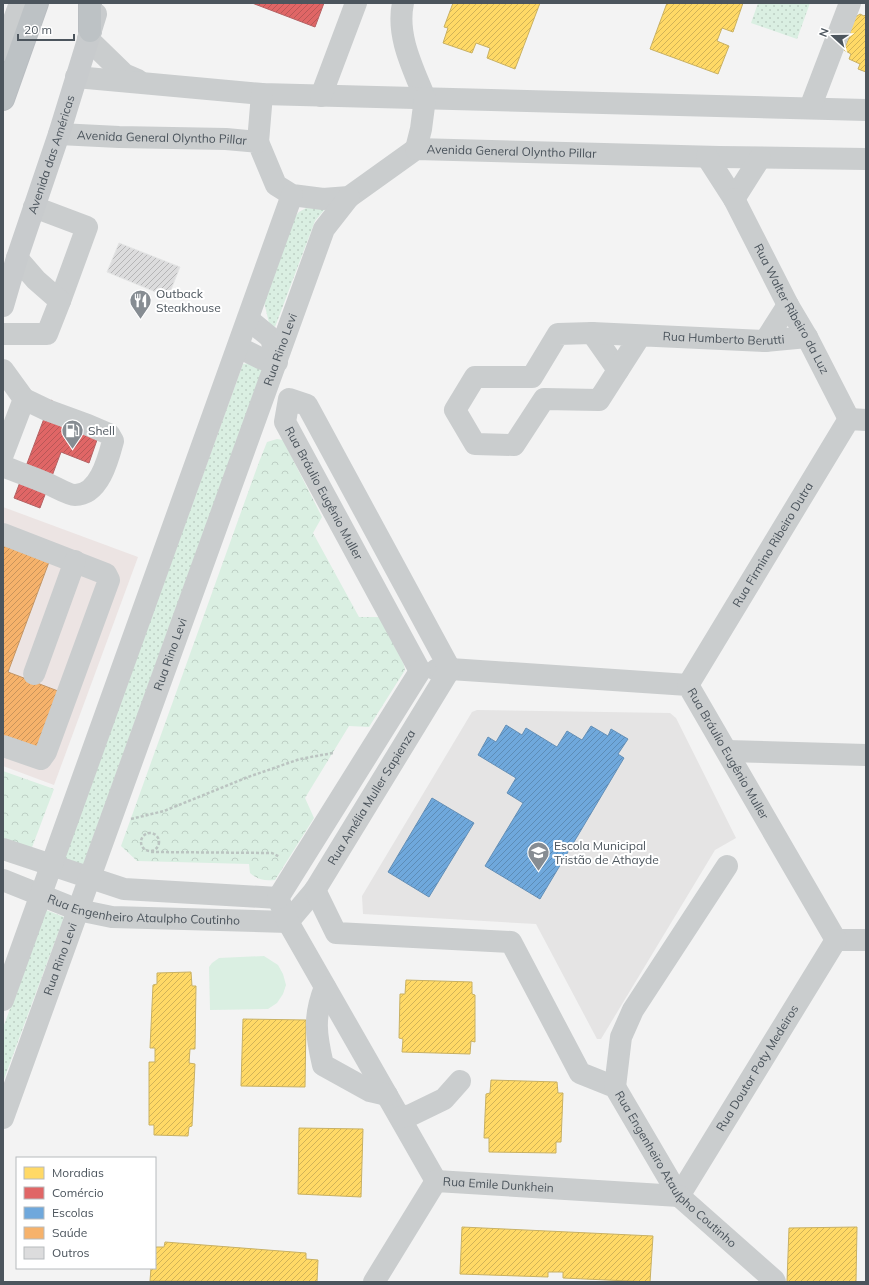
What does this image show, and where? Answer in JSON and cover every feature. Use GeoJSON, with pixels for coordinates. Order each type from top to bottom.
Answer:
{"type":"FeatureCollection","features":[{"type":"Feature","properties":{"kind":"highway"},"geometry":{"type":"LineString","coordinates":[[3,99],[37,3]]}},
{"type":"Feature","properties":{"kind":"highway"},"geometry":{"type":"LineString","coordinates":[[89,35],[90,3]]}},
{"type":"Feature","properties":{"kind":"main road","name":"Avenida das Américas"},"geometry":{"type":"LineString","coordinates":[[3,306],[17,258],[59,134],[100,3]]}},
{"type":"Feature","properties":{"kind":"street"},"geometry":{"type":"LineString","coordinates":[[3,50],[20,3]]}},
{"type":"Feature","properties":{"kind":"street"},"geometry":{"type":"LineString","coordinates":[[321,96],[356,3]]}},
{"type":"Feature","properties":{"kind":"street"},"geometry":{"type":"LineString","coordinates":[[403,3],[401,32],[409,59],[425,98],[421,129],[416,149]]}},
{"type":"Feature","properties":{"kind":"street"},"geometry":{"type":"LineString","coordinates":[[810,108],[850,3]]}},
{"type":"Feature","properties":{"kind":"street"},"geometry":{"type":"LineString","coordinates":[[89,35],[124,74],[147,83]]}},
{"type":"Feature","properties":{"kind":"street"},"geometry":{"type":"LineString","coordinates":[[76,77],[262,94],[866,110]]}},
{"type":"Feature","properties":{"kind":"street"},"geometry":{"type":"LineString","coordinates":[[258,142],[262,94]]}},
{"type":"Feature","properties":{"kind":"street","name":"Avenida General Olyntho Pillar"},"geometry":{"type":"LineString","coordinates":[[59,134],[119,138],[226,139],[258,142],[276,185],[292,195],[323,199],[349,197],[416,149],[707,157],[866,159]]}},
{"type":"Feature","properties":{"kind":"street","name":"Rua Walter Ribeiro da Luz"},"geometry":{"type":"LineString","coordinates":[[707,157],[734,199],[788,305],[858,419]]}},
{"type":"Feature","properties":{"kind":"street"},"geometry":{"type":"LineString","coordinates":[[734,199],[760,158]]}},
{"type":"Feature","properties":{"kind":"street"},"geometry":{"type":"LineString","coordinates":[[3,1000],[292,195]]}},
{"type":"Feature","properties":{"kind":"street","name":"Rua Rino Levi"},"geometry":{"type":"LineString","coordinates":[[3,1118],[324,229],[349,197]]}},
{"type":"Feature","properties":{"kind":"street"},"geometry":{"type":"LineString","coordinates":[[3,334],[47,334],[87,227],[34,207]]}},
{"type":"Feature","properties":{"kind":"street"},"geometry":{"type":"LineString","coordinates":[[17,258],[36,280],[60,301]]}},
{"type":"Feature","properties":{"kind":"street"},"geometry":{"type":"LineString","coordinates":[[765,341],[788,305]]}},
{"type":"Feature","properties":{"kind":"street"},"geometry":{"type":"LineString","coordinates":[[248,319],[271,338],[289,399],[307,405],[450,669]]}},
{"type":"Feature","properties":{"kind":"street"},"geometry":{"type":"LineString","coordinates":[[592,333],[618,370]]}},
{"type":"Feature","properties":{"kind":"street","name":"Rua Humberto Berutti"},"geometry":{"type":"LineString","coordinates":[[640,336],[599,400],[544,399],[514,445],[475,444],[455,410],[475,377],[532,377],[558,334],[592,333],[765,341],[807,337]]}},
{"type":"Feature","properties":{"kind":"street"},"geometry":{"type":"LineString","coordinates":[[238,347],[262,359],[277,362]]}},
{"type":"Feature","properties":{"kind":"street"},"geometry":{"type":"LineString","coordinates":[[3,370],[24,399],[47,410],[109,434],[113,441],[108,460],[98,481],[86,493],[73,496],[42,481],[3,466]]}},
{"type":"Feature","properties":{"kind":"street"},"geometry":{"type":"LineString","coordinates":[[3,454],[24,399]]}},
{"type":"Feature","properties":{"kind":"street","name":"Rua Bráulio Eugênio Muller"},"geometry":{"type":"LineString","coordinates":[[289,399],[286,422],[420,671],[450,669],[688,685],[836,940]]}},
{"type":"Feature","properties":{"kind":"street","name":"Rua Firmino Ribeiro Dutra"},"geometry":{"type":"LineString","coordinates":[[688,685],[858,419]]}},
{"type":"Feature","properties":{"kind":"street"},"geometry":{"type":"LineString","coordinates":[[3,534],[106,574],[109,580],[46,752],[41,759],[3,746]]}},
{"type":"Feature","properties":{"kind":"street"},"geometry":{"type":"LineString","coordinates":[[34,674],[75,562]]}},
{"type":"Feature","properties":{"kind":"street","name":"Rua Amélia Muller Sapienza"},"geometry":{"type":"LineString","coordinates":[[288,922],[315,890],[450,669]]}},
{"type":"Feature","properties":{"kind":"street"},"geometry":{"type":"LineString","coordinates":[[420,671],[278,898],[288,922],[436,1181]]}},
{"type":"Feature","properties":{"kind":"street"},"geometry":{"type":"LineString","coordinates":[[727,751],[866,755]]}},
{"type":"Feature","properties":{"kind":"street","name":"Rua Engenheiro Ataulpho Coutinho"},"geometry":{"type":"LineString","coordinates":[[3,849],[124,889],[278,898]]}},
{"type":"Feature","properties":{"kind":"street"},"geometry":{"type":"LineString","coordinates":[[615,1087],[621,1037],[632,1010],[727,866]]}},
{"type":"Feature","properties":{"kind":"street","name":"Rua Engenheiro Ataulpho Coutinho"},"geometry":{"type":"LineString","coordinates":[[3,880],[78,910],[112,917],[288,922]]}},
{"type":"Feature","properties":{"kind":"street","name":"Rua Engenheiro Ataulpho Coutinho"},"geometry":{"type":"LineString","coordinates":[[315,890],[336,933],[512,942],[580,1073],[615,1087],[679,1196],[775,1282]]}},
{"type":"Feature","properties":{"kind":"street"},"geometry":{"type":"LineString","coordinates":[[836,940],[866,940]]}},
{"type":"Feature","properties":{"kind":"street","name":"Rua Doutor Poty Medeiros"},"geometry":{"type":"LineString","coordinates":[[679,1196],[836,940]]}},
{"type":"Feature","properties":{"kind":"street"},"geometry":{"type":"LineString","coordinates":[[325,987],[319,1001],[317,1015],[317,1039],[323,1065],[370,1091],[387,1095]]}},
{"type":"Feature","properties":{"kind":"street"},"geometry":{"type":"LineString","coordinates":[[400,1117],[411,1115],[444,1099],[460,1081]]}},
{"type":"Feature","properties":{"kind":"street","name":"Rua Emile Dunkhein"},"geometry":{"type":"LineString","coordinates":[[374,1282],[436,1181],[679,1196]]}},
{"type":"Feature","properties":{"kind":"path"},"geometry":{"type":"LineString","coordinates":[[125,821],[164,811],[248,777],[300,759],[333,753]]}},
{"type":"Feature","properties":{"kind":"path"},"geometry":{"type":"LineString","coordinates":[[151,852],[158,846],[158,840],[155,835],[149,833],[143,836],[140,844],[146,851],[151,852],[272,853],[282,858]]}},
{"type":"Feature","properties":{"kind":"shaded area"},"geometry":{"type":"Polygon","coordinates":[[[3,507],[138,557],[54,785],[3,766],[3,507]]]}},
{"type":"Feature","properties":{"kind":"shaded area","name":"Escola Municipal Tristão de Athayde"},"geometry":{"type":"Polygon","coordinates":[[[477,710],[670,713],[676,718],[736,838],[715,850],[601,1039],[597,1039],[536,924],[363,914],[362,896],[472,712],[477,710]]]}},
{"type":"Feature","properties":{"kind":"green space"},"geometry":{"type":"Polygon","coordinates":[[[758,3],[810,3],[797,39],[751,23],[758,3]]]}},
{"type":"Feature","properties":{"kind":"green space"},"geometry":{"type":"Polygon","coordinates":[[[306,208],[325,209],[315,221],[275,327],[269,323],[264,302],[293,218],[306,208]]]}},
{"type":"Feature","properties":{"kind":"green space"},"geometry":{"type":"Polygon","coordinates":[[[255,362],[262,370],[83,865],[64,859],[243,364],[255,362]]]}},
{"type":"Feature","properties":{"kind":"green space"},"geometry":{"type":"Polygon","coordinates":[[[277,439],[283,440],[322,517],[313,533],[359,617],[380,617],[404,665],[405,670],[369,727],[349,726],[305,798],[314,818],[275,880],[259,879],[250,873],[249,864],[137,861],[121,846],[259,462],[267,442],[277,439]]]}},
{"type":"Feature","properties":{"kind":"green space"},"geometry":{"type":"Polygon","coordinates":[[[3,771],[54,789],[31,850],[3,840],[3,771]]]}},
{"type":"Feature","properties":{"kind":"green space"},"geometry":{"type":"Polygon","coordinates":[[[46,910],[64,917],[3,1082],[3,1028],[46,910]]]}},
{"type":"Feature","properties":{"kind":"green space"},"geometry":{"type":"Polygon","coordinates":[[[264,956],[278,965],[283,974],[286,985],[283,994],[277,1003],[268,1009],[210,1010],[209,967],[212,963],[219,958],[264,956]]]}},
{"type":"Feature","properties":{"kind":"building: Moradias"},"geometry":{"type":"Polygon","coordinates":[[[453,3],[540,3],[515,69],[487,58],[490,48],[476,43],[472,53],[443,43],[448,28],[444,27],[453,3]]]}},
{"type":"Feature","properties":{"kind":"building: Moradias"},"geometry":{"type":"Polygon","coordinates":[[[667,3],[743,3],[733,32],[722,28],[717,41],[729,46],[718,74],[650,49],[667,3]]]}},
{"type":"Feature","properties":{"kind":"building: Moradias"},"geometry":{"type":"Polygon","coordinates":[[[860,14],[864,16],[866,14],[866,72],[858,69],[860,64],[849,59],[851,54],[844,50],[851,33],[847,30],[851,20],[860,14]]]}},
{"type":"Feature","properties":{"kind":"building: Moradias"},"geometry":{"type":"Polygon","coordinates":[[[191,972],[192,986],[196,986],[195,1049],[190,1049],[189,1063],[195,1064],[192,1126],[189,1127],[188,1136],[154,1135],[154,1125],[149,1125],[149,1062],[155,1062],[155,1048],[150,1048],[153,985],[157,984],[157,973],[191,972]]]}},
{"type":"Feature","properties":{"kind":"building: Moradias"},"geometry":{"type":"Polygon","coordinates":[[[406,980],[472,982],[472,994],[475,995],[475,1042],[471,1041],[470,1054],[402,1052],[403,1039],[399,1038],[400,994],[405,994],[406,980]]]}},
{"type":"Feature","properties":{"kind":"building: Moradias"},"geometry":{"type":"Polygon","coordinates":[[[243,1019],[306,1020],[305,1087],[241,1086],[243,1019]]]}},
{"type":"Feature","properties":{"kind":"building: Moradias"},"geometry":{"type":"Polygon","coordinates":[[[491,1080],[557,1082],[558,1093],[563,1093],[561,1142],[556,1142],[556,1153],[489,1152],[489,1138],[484,1138],[486,1094],[490,1093],[491,1080]]]}},
{"type":"Feature","properties":{"kind":"building: Moradias"},"geometry":{"type":"Polygon","coordinates":[[[299,1128],[363,1129],[361,1197],[298,1194],[299,1128]]]}},
{"type":"Feature","properties":{"kind":"building: Moradias"},"geometry":{"type":"Polygon","coordinates":[[[462,1227],[653,1236],[650,1282],[563,1278],[563,1272],[548,1272],[548,1277],[460,1274],[462,1227]]]}},
{"type":"Feature","properties":{"kind":"building: Moradias"},"geometry":{"type":"Polygon","coordinates":[[[857,1227],[856,1282],[787,1282],[789,1228],[857,1227]]]}},
{"type":"Feature","properties":{"kind":"building: Moradias"},"geometry":{"type":"Polygon","coordinates":[[[165,1242],[306,1253],[306,1259],[318,1260],[317,1282],[150,1281],[151,1269],[156,1269],[156,1247],[164,1247],[165,1242]]]}},
{"type":"Feature","properties":{"kind":"building: Comércio"},"geometry":{"type":"Polygon","coordinates":[[[252,3],[324,3],[315,27],[252,3]]]}},
{"type":"Feature","properties":{"kind":"building: Comércio"},"geometry":{"type":"Polygon","coordinates":[[[51,400],[98,437],[89,463],[61,452],[40,508],[14,498],[51,400]]]}},
{"type":"Feature","properties":{"kind":"building: Escolas"},"geometry":{"type":"Polygon","coordinates":[[[506,725],[522,735],[526,728],[557,747],[567,731],[582,740],[591,726],[608,736],[611,729],[628,739],[618,754],[624,758],[540,899],[485,866],[523,803],[507,793],[516,778],[478,755],[488,737],[496,742],[506,725]]]}},
{"type":"Feature","properties":{"kind":"building: Escolas"},"geometry":{"type":"Polygon","coordinates":[[[432,798],[474,823],[429,897],[388,872],[432,798]]]}},
{"type":"Feature","properties":{"kind":"building: Saúde"},"geometry":{"type":"Polygon","coordinates":[[[3,545],[49,562],[8,672],[58,691],[37,751],[3,738],[3,545]]]}},
{"type":"Feature","properties":{"kind":"building: Outros"},"geometry":{"type":"Polygon","coordinates":[[[119,243],[180,267],[168,297],[107,272],[119,243]]]}},
{"type":"Feature","properties":{"kind":"place","name":"Outback Steakhouse"},"geometry":{"type":"Point","coordinates":[140,320]}},
{"type":"Feature","properties":{"kind":"place","name":"Shell"},"geometry":{"type":"Point","coordinates":[73,450]}},
{"type":"Feature","properties":{"kind":"place","name":"Escola Municipal Tristão de Athayde"},"geometry":{"type":"Point","coordinates":[539,872]}}]}
